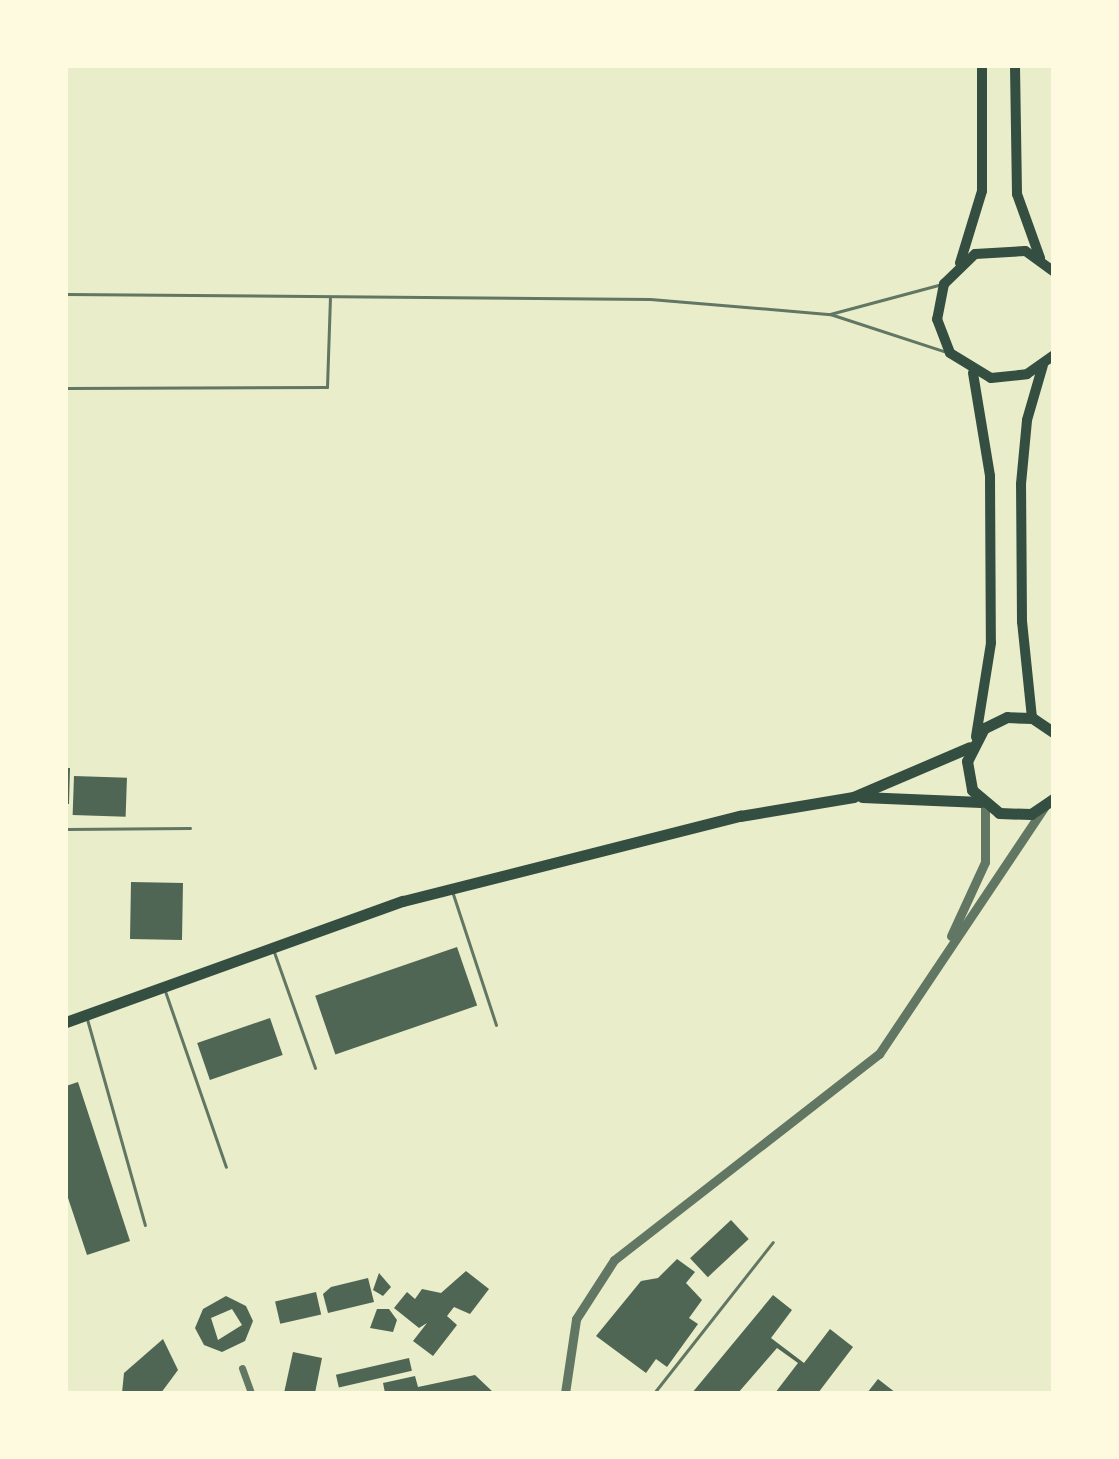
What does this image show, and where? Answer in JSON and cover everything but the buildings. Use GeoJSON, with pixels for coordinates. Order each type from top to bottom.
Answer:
{"type":"FeatureCollection","features":[{"type":"Feature","properties":{"kind":"main road"},"geometry":{"type":"LineString","coordinates":[[982,66],[982,191],[960,263],[944,284],[937,319],[950,353],[973,373],[1009,379],[1043,365],[1053,356]]}},
{"type":"Feature","properties":{"kind":"main road"},"geometry":{"type":"LineString","coordinates":[[1015,66],[1017,194],[1040,258],[1053,271]]}},
{"type":"Feature","properties":{"kind":"main road"},"geometry":{"type":"LineString","coordinates":[[960,263],[999,248],[1040,258]]}},
{"type":"Feature","properties":{"kind":"main road"},"geometry":{"type":"LineString","coordinates":[[1032,718],[1022,622],[1021,484],[1027,420],[1043,365]]}},
{"type":"Feature","properties":{"kind":"main road"},"geometry":{"type":"LineString","coordinates":[[973,373],[990,476],[991,643],[968,776],[983,803]]}},
{"type":"Feature","properties":{"kind":"main road"},"geometry":{"type":"LineString","coordinates":[[853,797],[973,742],[1007,717],[1032,718],[1051,728]]}},
{"type":"Feature","properties":{"kind":"main road"},"geometry":{"type":"LineString","coordinates":[[66,1022],[451,888],[740,816],[853,797],[983,803],[1015,816],[1049,803]]}},
{"type":"Feature","properties":{"kind":"street"},"geometry":{"type":"LineString","coordinates":[[939,961],[985,862],[983,803]]}},
{"type":"Feature","properties":{"kind":"street"},"geometry":{"type":"LineString","coordinates":[[565,1393],[576,1319],[614,1260],[879,1054],[939,961],[1049,803]]}},
{"type":"Feature","properties":{"kind":"street"},"geometry":{"type":"LineString","coordinates":[[242,1368],[251,1393]]}},
{"type":"Feature","properties":{"kind":"lane"},"geometry":{"type":"LineString","coordinates":[[830,314],[944,284]]}},
{"type":"Feature","properties":{"kind":"lane"},"geometry":{"type":"LineString","coordinates":[[66,294],[650,299],[830,314],[950,353]]}},
{"type":"Feature","properties":{"kind":"lane"},"geometry":{"type":"LineString","coordinates":[[66,388],[327,387],[330,298]]}},
{"type":"Feature","properties":{"kind":"lane"},"geometry":{"type":"LineString","coordinates":[[66,829],[190,828]]}},
{"type":"Feature","properties":{"kind":"lane"},"geometry":{"type":"LineString","coordinates":[[451,888],[496,1025]]}},
{"type":"Feature","properties":{"kind":"lane"},"geometry":{"type":"LineString","coordinates":[[273,949],[315,1068]]}},
{"type":"Feature","properties":{"kind":"lane"},"geometry":{"type":"LineString","coordinates":[[163,988],[226,1167]]}},
{"type":"Feature","properties":{"kind":"lane"},"geometry":{"type":"LineString","coordinates":[[86,1015],[145,1225]]}},
{"type":"Feature","properties":{"kind":"lane"},"geometry":{"type":"LineString","coordinates":[[654,1393],[773,1242]]}}]}
